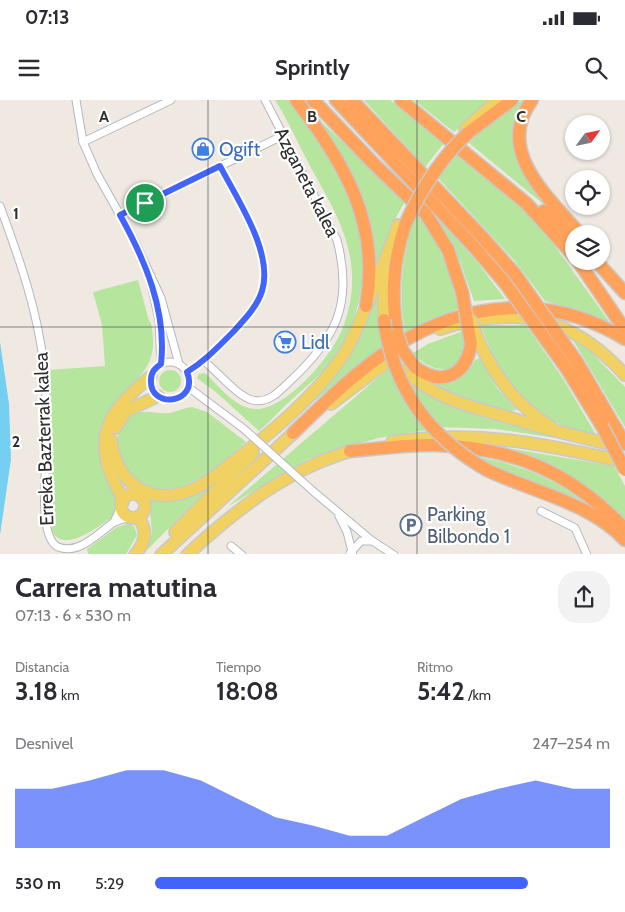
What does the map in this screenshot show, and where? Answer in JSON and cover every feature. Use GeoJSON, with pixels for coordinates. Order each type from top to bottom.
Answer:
{"type":"FeatureCollection","features":[{"type":"Feature","properties":{"kind":"highway"},"geometry":{"type":"LineString","coordinates":[[296,100],[339,161],[357,200],[369,254],[370,281],[366,306]]}},
{"type":"Feature","properties":{"kind":"highway"},"geometry":{"type":"LineString","coordinates":[[314,100],[373,163],[426,214],[448,250],[476,344],[466,364],[450,375],[433,377],[410,368],[397,333],[394,306],[394,267],[402,225],[416,199],[433,174],[467,131],[512,100]]}},
{"type":"Feature","properties":{"kind":"highway"},"geometry":{"type":"LineString","coordinates":[[336,100],[475,248],[510,279]]}},
{"type":"Feature","properties":{"kind":"highway"},"geometry":{"type":"LineString","coordinates":[[352,100],[484,239],[510,279],[572,365],[607,423],[625,446]]}},
{"type":"Feature","properties":{"kind":"highway"},"geometry":{"type":"LineString","coordinates":[[401,100],[464,150],[527,204],[565,246]]}},
{"type":"Feature","properties":{"kind":"highway"},"geometry":{"type":"LineString","coordinates":[[532,100],[518,126],[520,153],[528,170],[573,225]]}},
{"type":"Feature","properties":{"kind":"highway"},"geometry":{"type":"LineString","coordinates":[[464,150],[526,195],[565,230]]}},
{"type":"Feature","properties":{"kind":"highway"},"geometry":{"type":"LineString","coordinates":[[584,270],[625,330]]}},
{"type":"Feature","properties":{"kind":"highway"},"geometry":{"type":"LineString","coordinates":[[605,270],[625,291]]}},
{"type":"Feature","properties":{"kind":"highway"},"geometry":{"type":"LineString","coordinates":[[609,270],[625,291]]}},
{"type":"Feature","properties":{"kind":"highway"},"geometry":{"type":"LineString","coordinates":[[293,433],[328,399],[397,344],[419,331],[452,317],[498,308],[531,308],[561,312],[600,325],[625,339]]}},
{"type":"Feature","properties":{"kind":"highway"},"geometry":{"type":"LineString","coordinates":[[384,320],[392,361],[407,391],[426,421],[449,445],[487,470],[575,506],[608,525],[625,540]]}},
{"type":"Feature","properties":{"kind":"highway"},"geometry":{"type":"LineString","coordinates":[[607,423],[625,470]]}},
{"type":"Feature","properties":{"kind":"highway"},"geometry":{"type":"LineString","coordinates":[[350,451],[434,445],[511,456],[547,469],[582,490],[625,529]]}},
{"type":"Feature","properties":{"kind":"main road"},"geometry":{"type":"LineString","coordinates":[[467,131],[498,100]]}},
{"type":"Feature","properties":{"kind":"main road"},"geometry":{"type":"LineString","coordinates":[[154,554],[332,371],[354,336],[402,225]]}},
{"type":"Feature","properties":{"kind":"main road"},"geometry":{"type":"LineString","coordinates":[[388,254],[383,277],[384,320],[395,353],[410,368],[419,384],[453,401],[563,434],[625,446]]}},
{"type":"Feature","properties":{"kind":"main road"},"geometry":{"type":"LineString","coordinates":[[161,554],[293,433],[410,344],[440,330],[468,321],[514,317],[541,320],[568,329],[587,339],[625,375]]}},
{"type":"Feature","properties":{"kind":"main road"},"geometry":{"type":"LineString","coordinates":[[476,344],[509,393],[534,416],[563,434]]}},
{"type":"Feature","properties":{"kind":"main road"},"geometry":{"type":"LineString","coordinates":[[135,554],[143,543],[145,533],[134,517],[124,513],[107,460],[106,432],[117,409],[151,376]]}},
{"type":"Feature","properties":{"kind":"main road"},"geometry":{"type":"LineString","coordinates":[[134,517],[144,512],[145,504],[142,497],[134,494],[117,473],[112,460],[111,440],[116,426],[126,411],[158,396]]}},
{"type":"Feature","properties":{"kind":"main road"},"geometry":{"type":"LineString","coordinates":[[111,440],[114,458],[128,480],[147,493],[170,495],[192,489],[211,478],[243,454],[294,410]]}},
{"type":"Feature","properties":{"kind":"main road"},"geometry":{"type":"LineString","coordinates":[[187,554],[221,524],[265,492],[311,466],[350,451],[421,437],[474,436],[549,446],[625,462]]}},
{"type":"Feature","properties":{"kind":"main road"},"geometry":{"type":"LineString","coordinates":[[122,504],[127,496],[134,494]]}},
{"type":"Feature","properties":{"kind":"street"},"geometry":{"type":"LineString","coordinates":[[76,100],[84,142],[97,174],[149,274],[168,319],[179,364],[187,372],[188,387],[182,396],[172,400],[158,396],[152,387],[151,376],[161,364],[170,362],[179,364]]}},
{"type":"Feature","properties":{"kind":"street"},"geometry":{"type":"LineString","coordinates":[[84,142],[171,100]]}},
{"type":"Feature","properties":{"kind":"street","name":"Azganeta kalea"},"geometry":{"type":"LineString","coordinates":[[204,361],[246,398],[258,401],[266,400],[277,393],[318,354],[335,325],[344,288],[338,240],[265,100]]}},
{"type":"Feature","properties":{"kind":"street"},"geometry":{"type":"LineString","coordinates":[[120,215],[284,135]]}},
{"type":"Feature","properties":{"kind":"street"},"geometry":{"type":"LineString","coordinates":[[187,372],[204,361],[243,321],[262,291],[264,276],[262,251],[220,166]]}},
{"type":"Feature","properties":{"kind":"street","name":"Erreka Bazterrak kalea"},"geometry":{"type":"LineString","coordinates":[[0,206],[20,262],[41,342],[46,440],[46,532],[55,546],[71,551],[82,546],[114,522],[134,517]]}},
{"type":"Feature","properties":{"kind":"street"},"geometry":{"type":"LineString","coordinates":[[149,274],[159,320],[161,364]]}},
{"type":"Feature","properties":{"kind":"street"},"geometry":{"type":"LineString","coordinates":[[188,387],[244,429],[336,512],[384,551],[394,554]]}},
{"type":"Feature","properties":{"kind":"street","name":"Erreka Bazterrak kalea"},"geometry":{"type":"LineString","coordinates":[[114,522],[122,504]]}},
{"type":"Feature","properties":{"kind":"street"},"geometry":{"type":"LineString","coordinates":[[541,511],[575,528],[587,554]]}},
{"type":"Feature","properties":{"kind":"street"},"geometry":{"type":"LineString","coordinates":[[336,512],[347,532],[349,552]]}},
{"type":"Feature","properties":{"kind":"street"},"geometry":{"type":"LineString","coordinates":[[349,552],[362,540],[374,542]]}},
{"type":"Feature","properties":{"kind":"street"},"geometry":{"type":"LineString","coordinates":[[231,546],[242,554]]}},
{"type":"Feature","properties":{"kind":"green space"},"geometry":{"type":"Polygon","coordinates":[[[275,100],[288,100],[322,146],[340,175],[358,223],[362,248],[362,272],[360,296],[353,320],[343,343],[324,370],[259,431],[217,393],[197,378],[199,374],[205,373],[225,393],[243,406],[262,408],[276,403],[305,381],[318,367],[338,339],[348,311],[352,288],[349,250],[340,223],[275,100]]]}},
{"type":"Feature","properties":{"kind":"green space"},"geometry":{"type":"Polygon","coordinates":[[[364,100],[390,100],[444,143],[425,167],[364,100]]]}},
{"type":"Feature","properties":{"kind":"green space"},"geometry":{"type":"Polygon","coordinates":[[[414,100],[490,100],[454,132],[414,100]]]}},
{"type":"Feature","properties":{"kind":"green space"},"geometry":{"type":"Polygon","coordinates":[[[522,100],[525,100],[517,112],[515,141],[559,217],[469,143],[496,117],[522,100]]]}},
{"type":"Feature","properties":{"kind":"green space"},"geometry":{"type":"Polygon","coordinates":[[[313,114],[405,201],[393,223],[374,271],[364,206],[351,172],[313,114]]]}},
{"type":"Feature","properties":{"kind":"green space"},"geometry":{"type":"Polygon","coordinates":[[[458,154],[516,202],[549,238],[565,260],[565,270],[572,270],[616,331],[583,312],[545,301],[514,260],[438,178],[458,154]]]}},
{"type":"Feature","properties":{"kind":"green space"},"geometry":{"type":"Polygon","coordinates":[[[417,212],[438,246],[452,283],[458,309],[430,319],[405,333],[402,302],[403,272],[408,242],[417,212]]]}},
{"type":"Feature","properties":{"kind":"green space"},"geometry":{"type":"Polygon","coordinates":[[[435,215],[477,262],[505,299],[474,301],[460,261],[435,215]]]}},
{"type":"Feature","properties":{"kind":"green space"},"geometry":{"type":"Polygon","coordinates":[[[138,280],[151,323],[153,346],[146,368],[108,418],[116,515],[82,536],[65,540],[58,538],[52,531],[49,370],[105,366],[102,325],[93,292],[138,280]]]}},
{"type":"Feature","properties":{"kind":"green space"},"geometry":{"type":"Polygon","coordinates":[[[377,291],[382,347],[297,415],[335,374],[377,291]]]}},
{"type":"Feature","properties":{"kind":"green space"},"geometry":{"type":"Polygon","coordinates":[[[481,325],[526,325],[562,377],[598,438],[555,422],[523,399],[510,385],[499,368],[481,325]]]}},
{"type":"Feature","properties":{"kind":"green space"},"geometry":{"type":"Polygon","coordinates":[[[463,331],[461,355],[457,363],[451,367],[438,369],[424,363],[413,353],[428,344],[463,331]]]}},
{"type":"Feature","properties":{"kind":"green space"},"geometry":{"type":"Polygon","coordinates":[[[573,340],[590,351],[625,387],[625,427],[573,340]]]}},
{"type":"Feature","properties":{"kind":"green space"},"geometry":{"type":"Polygon","coordinates":[[[480,358],[497,388],[517,410],[495,410],[470,403],[426,382],[443,384],[456,381],[466,373],[476,359],[480,358]]]}},
{"type":"Feature","properties":{"kind":"green space"},"geometry":{"type":"Polygon","coordinates":[[[389,368],[426,430],[378,438],[308,459],[227,507],[389,368]]]}},
{"type":"Feature","properties":{"kind":"green space"},"geometry":{"type":"Polygon","coordinates":[[[170,370],[178,373],[181,381],[178,389],[170,392],[162,389],[159,381],[162,373],[170,370]]]}},
{"type":"Feature","properties":{"kind":"green space"},"geometry":{"type":"Polygon","coordinates":[[[407,380],[422,391],[459,409],[562,439],[496,429],[437,427],[407,380]]]}},
{"type":"Feature","properties":{"kind":"green space"},"geometry":{"type":"Polygon","coordinates":[[[192,407],[207,412],[246,442],[214,469],[188,484],[175,488],[160,489],[139,481],[131,474],[120,455],[118,434],[122,425],[129,417],[139,412],[170,413],[192,407]]]}},
{"type":"Feature","properties":{"kind":"green space"},"geometry":{"type":"Polygon","coordinates":[[[506,448],[614,466],[625,486],[625,524],[599,497],[571,477],[506,448]]]}},
{"type":"Feature","properties":{"kind":"green space"},"geometry":{"type":"Polygon","coordinates":[[[471,456],[509,464],[541,476],[572,493],[602,516],[471,456]]]}},
{"type":"Feature","properties":{"kind":"green space"},"geometry":{"type":"Polygon","coordinates":[[[214,483],[142,554],[152,534],[149,499],[158,501],[175,500],[199,492],[214,483]]]}},
{"type":"Feature","properties":{"kind":"green space"},"geometry":{"type":"Polygon","coordinates":[[[127,524],[134,526],[137,535],[126,554],[88,554],[87,549],[117,527],[127,524]]]}},
{"type":"Feature","properties":{"kind":"water"},"geometry":{"type":"Polygon","coordinates":[[[0,342],[9,404],[11,459],[0,535],[0,342]]]}},
{"type":"Feature","properties":{"kind":"place","name":"Ogift"},"geometry":{"type":"Point","coordinates":[203,149]}},
{"type":"Feature","properties":{"kind":"place","name":"Lidl"},"geometry":{"type":"Point","coordinates":[285,342]}},
{"type":"Feature","properties":{"kind":"place","name":"Parking Bilbondo 1"},"geometry":{"type":"Point","coordinates":[411,525]}},
{"type":"Feature","properties":{"kind":"route"},"geometry":{"type":"LineString","coordinates":[[220,166],[262,251],[264,276],[262,291],[255,304],[243,321],[212,354],[187,372],[189,383],[186,392],[172,400],[158,396],[152,387],[151,376],[161,364],[162,358],[159,320],[149,274],[134,240],[120,215],[145,203],[220,166]]}}]}
